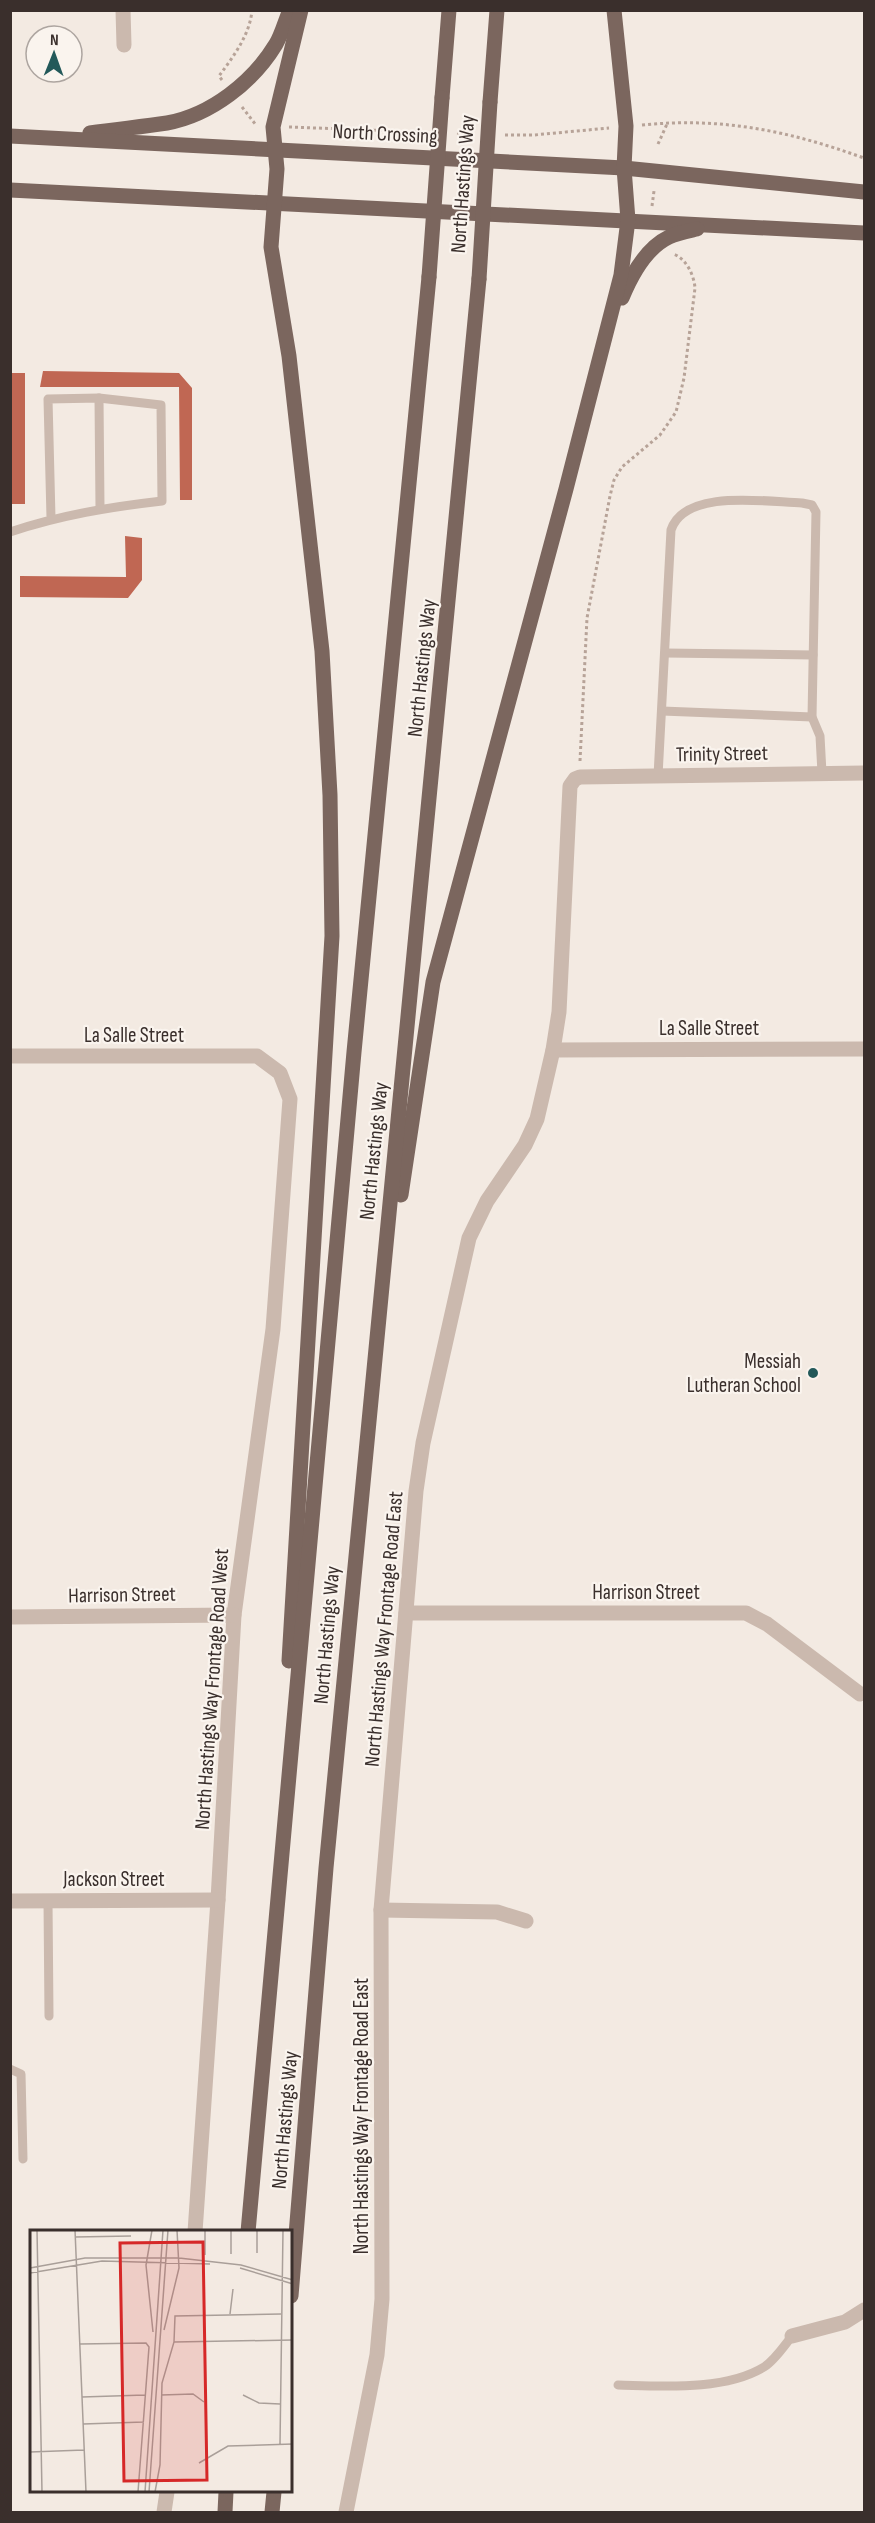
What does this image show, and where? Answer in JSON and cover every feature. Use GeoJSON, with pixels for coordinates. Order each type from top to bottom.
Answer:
{"type":"FeatureCollection","features":[{"type":"Feature","properties":{"kind":"main road"},"geometry":{"type":"LineString","coordinates":[[56,138],[168,123],[201,112],[231,93],[256,70],[277,44],[290,10]]}},
{"type":"Feature","properties":{"kind":"main road"},"geometry":{"type":"LineString","coordinates":[[279,1864],[296,1525],[332,936],[330,795],[322,651],[288,356],[272,247],[276,148],[274,119],[301,10]]}},
{"type":"Feature","properties":{"kind":"main road","name":"North Hastings Way"},"geometry":{"type":"LineString","coordinates":[[248,2230],[279,1864],[429,277],[450,10]]}},
{"type":"Feature","properties":{"kind":"main road","name":"North Hastings Way"},"geometry":{"type":"LineString","coordinates":[[292,2284],[325,1880],[478,279],[497,10]]}},
{"type":"Feature","properties":{"kind":"main road"},"geometry":{"type":"LineString","coordinates":[[366,1447],[433,982],[566,489],[621,275],[628,220],[624,168],[626,126],[614,10]]}},
{"type":"Feature","properties":{"kind":"main road","name":"North Crossing"},"geometry":{"type":"LineString","coordinates":[[10,136],[276,148],[624,168],[864,192]]}},
{"type":"Feature","properties":{"kind":"main road"},"geometry":{"type":"LineString","coordinates":[[10,190],[864,233]]}},
{"type":"Feature","properties":{"kind":"main road"},"geometry":{"type":"LineString","coordinates":[[602,345],[628,282],[641,262],[669,236],[713,225]]}},
{"type":"Feature","properties":{"kind":"main road"},"geometry":{"type":"LineString","coordinates":[[225,2512],[226,2493]]}},
{"type":"Feature","properties":{"kind":"main road"},"geometry":{"type":"LineString","coordinates":[[272,2512],[274,2493]]}},
{"type":"Feature","properties":{"kind":"street"},"geometry":{"type":"LineString","coordinates":[[123,10],[124,45]]}},
{"type":"Feature","properties":{"kind":"street","name":"Trinity Street"},"geometry":{"type":"LineString","coordinates":[[580,777],[864,772]]}},
{"type":"Feature","properties":{"kind":"street","name":"North Hastings Way Frontage Road East"},"geometry":{"type":"LineString","coordinates":[[346,2512],[377,2355],[382,2299],[381,1910],[416,1491],[423,1443],[460,1266],[469,1238],[487,1201],[525,1145],[537,1119],[553,1050],[559,1012],[570,786],[575,779],[580,777]]}},
{"type":"Feature","properties":{"kind":"street","name":"La Salle Street"},"geometry":{"type":"LineString","coordinates":[[553,1050],[864,1049]]}},
{"type":"Feature","properties":{"kind":"street","name":"La Salle Street"},"geometry":{"type":"LineString","coordinates":[[10,1056],[257,1056]]}},
{"type":"Feature","properties":{"kind":"street","name":"North Hastings Way Frontage Road West"},"geometry":{"type":"LineString","coordinates":[[195,2230],[218,1900],[234,1615],[273,1329],[290,1098],[280,1073],[257,1056]]}},
{"type":"Feature","properties":{"kind":"street","name":"Harrison Street"},"geometry":{"type":"LineString","coordinates":[[406,1613],[746,1613],[767,1624],[860,1694]]}},
{"type":"Feature","properties":{"kind":"street","name":"Harrison Street"},"geometry":{"type":"LineString","coordinates":[[10,1617],[234,1615]]}},
{"type":"Feature","properties":{"kind":"street","name":"Jackson Street"},"geometry":{"type":"LineString","coordinates":[[10,1901],[218,1900]]}},
{"type":"Feature","properties":{"kind":"street"},"geometry":{"type":"LineString","coordinates":[[381,1910],[497,1912],[526,1921]]}},
{"type":"Feature","properties":{"kind":"street"},"geometry":{"type":"LineString","coordinates":[[792,2336],[844,2322],[864,2310]]}},
{"type":"Feature","properties":{"kind":"street"},"geometry":{"type":"LineString","coordinates":[[164,2512],[167,2493]]}},
{"type":"Feature","properties":{"kind":"lane"},"geometry":{"type":"LineString","coordinates":[[99,398],[100,508]]}},
{"type":"Feature","properties":{"kind":"lane"},"geometry":{"type":"LineString","coordinates":[[10,532],[51,518],[100,508],[162,501],[160,405],[99,398],[48,399],[51,518]]}},
{"type":"Feature","properties":{"kind":"lane"},"geometry":{"type":"LineString","coordinates":[[657,776],[671,530],[674,520],[686,510],[711,501],[802,503],[812,505],[816,512],[812,717],[820,736],[822,773]]}},
{"type":"Feature","properties":{"kind":"lane"},"geometry":{"type":"LineString","coordinates":[[664,653],[813,655]]}},
{"type":"Feature","properties":{"kind":"lane"},"geometry":{"type":"LineString","coordinates":[[662,711],[812,717]]}},
{"type":"Feature","properties":{"kind":"lane"},"geometry":{"type":"LineString","coordinates":[[48,1901],[49,2016]]}},
{"type":"Feature","properties":{"kind":"lane"},"geometry":{"type":"LineString","coordinates":[[10,2069],[21,2074],[23,2159]]}},
{"type":"Feature","properties":{"kind":"lane"},"geometry":{"type":"LineString","coordinates":[[618,2385],[680,2386],[739,2379],[765,2366],[792,2336]]}},
{"type":"Feature","properties":{"kind":"path"},"geometry":{"type":"LineString","coordinates":[[658,144],[667,124]]}},
{"type":"Feature","properties":{"kind":"path"},"geometry":{"type":"LineString","coordinates":[[651,210],[654,191]]}},
{"type":"Feature","properties":{"kind":"path"},"geometry":{"type":"LineString","coordinates":[[580,777],[587,618],[614,480],[629,459],[667,427],[676,412],[684,378],[694,276],[679,256],[665,252]]}},
{"type":"Feature","properties":{"kind":"building"},"geometry":{"type":"Polygon","coordinates":[[[43,371],[179,373],[192,388],[192,500],[180,500],[179,387],[40,387],[43,371]]]}},
{"type":"Feature","properties":{"kind":"building"},"geometry":{"type":"Polygon","coordinates":[[[10,373],[25,373],[25,504],[10,504],[10,373]]]}},
{"type":"Feature","properties":{"kind":"building"},"geometry":{"type":"Polygon","coordinates":[[[125,536],[142,538],[142,580],[128,598],[20,597],[20,576],[126,577],[125,536]]]}},
{"type":"Feature","properties":{"kind":"place","name":"Messiah Lutheran School"},"geometry":{"type":"Point","coordinates":[813,1373]}}]}
